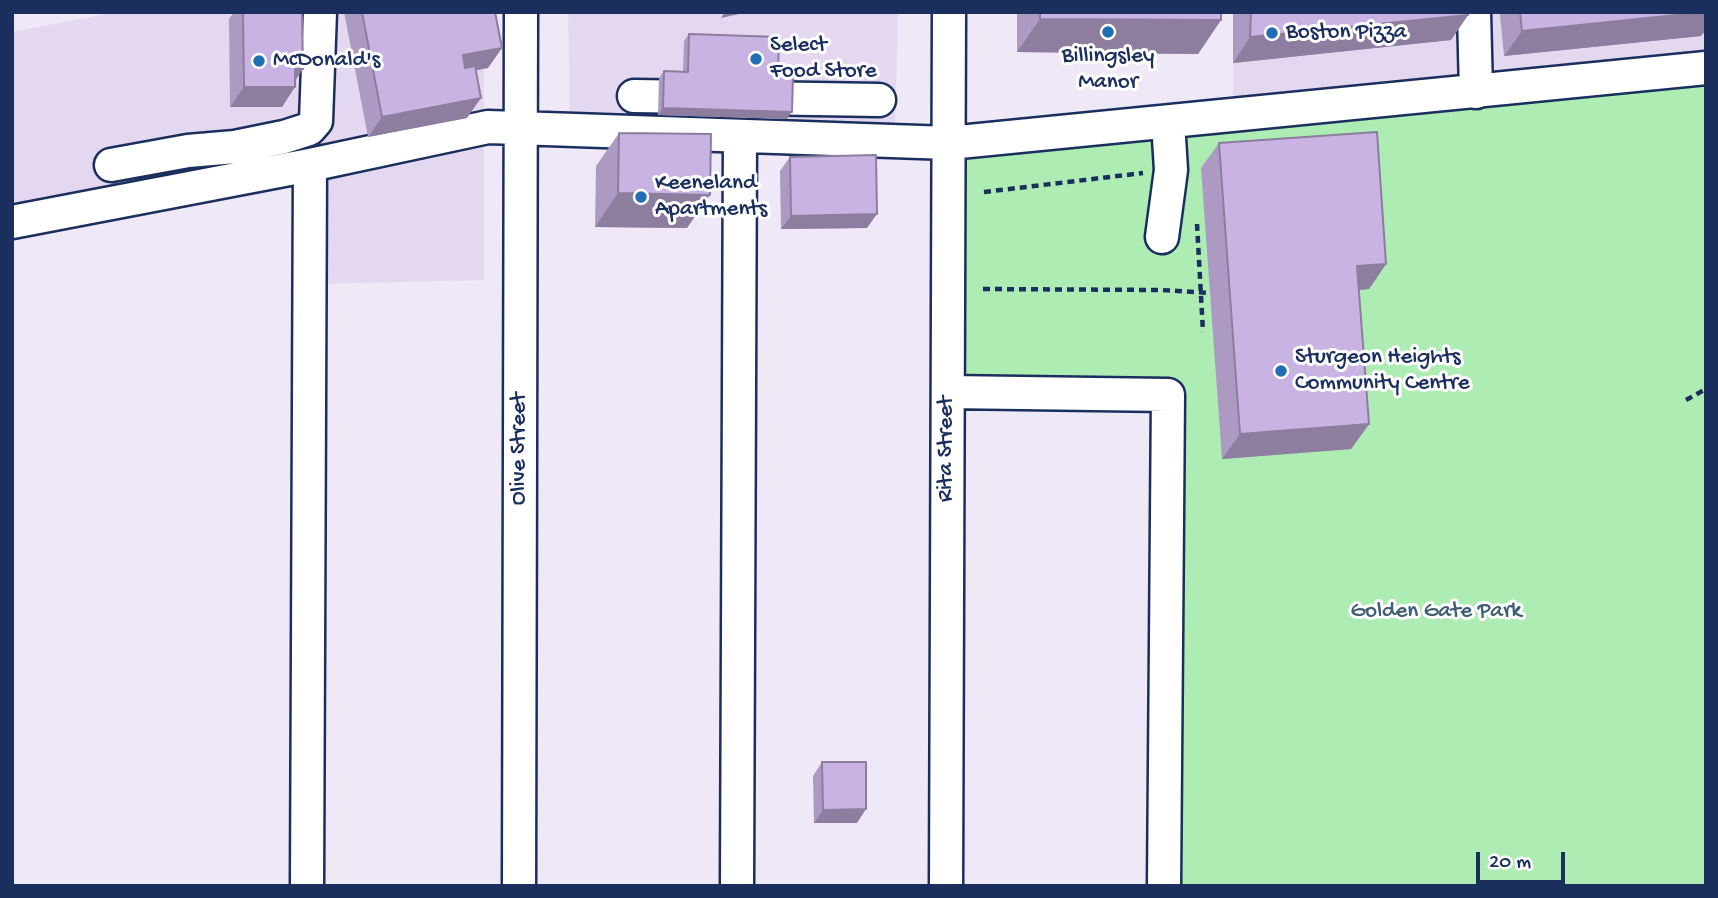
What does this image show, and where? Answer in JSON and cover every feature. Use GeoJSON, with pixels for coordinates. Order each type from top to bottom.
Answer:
{"type":"FeatureCollection","features":[{"type":"Feature","properties":{"kind":"street"},"geometry":{"type":"LineString","coordinates":[[111,165],[133,182],[169,178],[208,167],[235,147],[284,137],[309,128],[316,121],[320,12]]}},
{"type":"Feature","properties":{"kind":"street","name":"Olive Street"},"geometry":{"type":"LineString","coordinates":[[519,886],[522,12]]}},
{"type":"Feature","properties":{"kind":"street","name":"Rita Street"},"geometry":{"type":"LineString","coordinates":[[946,886],[949,12]]}},
{"type":"Feature","properties":{"kind":"street"},"geometry":{"type":"LineString","coordinates":[[1474,12],[1476,92]]}},
{"type":"Feature","properties":{"kind":"street"},"geometry":{"type":"LineString","coordinates":[[12,222],[310,165],[488,127],[949,143],[1706,68]]}},
{"type":"Feature","properties":{"kind":"street"},"geometry":{"type":"LineString","coordinates":[[634,96],[879,100]]}},
{"type":"Feature","properties":{"kind":"street"},"geometry":{"type":"LineString","coordinates":[[1162,237],[1171,170],[1168,122]]}},
{"type":"Feature","properties":{"kind":"street"},"geometry":{"type":"LineString","coordinates":[[737,886],[740,136]]}},
{"type":"Feature","properties":{"kind":"street"},"geometry":{"type":"LineString","coordinates":[[307,886],[310,165]]}},
{"type":"Feature","properties":{"kind":"street"},"geometry":{"type":"LineString","coordinates":[[948,392],[1168,395],[1164,886]]}},
{"type":"Feature","properties":{"kind":"path"},"geometry":{"type":"LineString","coordinates":[[1197,223],[1203,332]]}},
{"type":"Feature","properties":{"kind":"path"},"geometry":{"type":"LineString","coordinates":[[983,289],[1210,293]]}},
{"type":"Feature","properties":{"kind":"path"},"geometry":{"type":"LineString","coordinates":[[1686,400],[1706,389]]}},
{"type":"Feature","properties":{"kind":"shaded area"},"geometry":{"type":"Polygon","coordinates":[[[117,12],[316,12],[312,159],[12,218],[12,32],[117,12]]]}},
{"type":"Feature","properties":{"kind":"shaded area"},"geometry":{"type":"Polygon","coordinates":[[[324,12],[484,12],[484,280],[314,284],[324,12]]]}},
{"type":"Feature","properties":{"kind":"shaded area"},"geometry":{"type":"Polygon","coordinates":[[[568,12],[898,12],[895,124],[570,120],[568,12]]]}},
{"type":"Feature","properties":{"kind":"shaded area"},"geometry":{"type":"Polygon","coordinates":[[[1233,12],[1706,12],[1706,56],[1233,104],[1233,12]]]}},
{"type":"Feature","properties":{"kind":"green space","name":"Golden Gate Park"},"geometry":{"type":"Polygon","coordinates":[[[1706,68],[1706,886],[1164,886],[1168,395],[948,392],[949,143],[1706,68]]]}},
{"type":"Feature","properties":{"kind":"building"},"geometry":{"type":"Polygon","coordinates":[[[243,12],[302,13],[303,69],[295,69],[295,87],[244,87],[243,12]]]}},
{"type":"Feature","properties":{"kind":"building"},"geometry":{"type":"Polygon","coordinates":[[[362,12],[495,12],[502,48],[463,55],[465,68],[475,66],[481,98],[382,117],[362,12]]]}},
{"type":"Feature","properties":{"kind":"building"},"geometry":{"type":"Polygon","coordinates":[[[1040,12],[1221,12],[1221,20],[1040,19],[1040,12]]]}},
{"type":"Feature","properties":{"kind":"building"},"geometry":{"type":"Polygon","coordinates":[[[1251,12],[1468,12],[1468,15],[1250,37],[1251,12]]]}},
{"type":"Feature","properties":{"kind":"building"},"geometry":{"type":"Polygon","coordinates":[[[1520,12],[1705,12],[1522,31],[1520,12]]]}},
{"type":"Feature","properties":{"kind":"building"},"geometry":{"type":"Polygon","coordinates":[[[689,34],[779,37],[778,75],[793,75],[792,112],[663,108],[664,71],[688,72],[689,34]]]}},
{"type":"Feature","properties":{"kind":"building","name":"Sturgeon Heights Community Centre"},"geometry":{"type":"Polygon","coordinates":[[[1377,132],[1386,264],[1357,266],[1369,424],[1240,434],[1219,143],[1377,132]]]}},
{"type":"Feature","properties":{"kind":"building"},"geometry":{"type":"Polygon","coordinates":[[[619,133],[711,134],[710,195],[618,193],[619,133]]]}},
{"type":"Feature","properties":{"kind":"building"},"geometry":{"type":"Polygon","coordinates":[[[876,155],[877,214],[791,216],[790,157],[876,155]]]}},
{"type":"Feature","properties":{"kind":"building"},"geometry":{"type":"Polygon","coordinates":[[[822,762],[866,762],[866,809],[823,810],[822,762]]]}},
{"type":"Feature","properties":{"kind":"place","name":"Billingsley Manor"},"geometry":{"type":"Point","coordinates":[1108,32]}},
{"type":"Feature","properties":{"kind":"place","name":"Boston Pizza"},"geometry":{"type":"Point","coordinates":[1272,33]}},
{"type":"Feature","properties":{"kind":"place","name":"Select Food Store"},"geometry":{"type":"Point","coordinates":[756,59]}},
{"type":"Feature","properties":{"kind":"place","name":"McDonald's"},"geometry":{"type":"Point","coordinates":[259,61]}},
{"type":"Feature","properties":{"kind":"place","name":"Keeneland Apartments"},"geometry":{"type":"Point","coordinates":[641,197]}},
{"type":"Feature","properties":{"kind":"place","name":"Sturgeon Heights Community Centre"},"geometry":{"type":"Point","coordinates":[1281,371]}}]}
